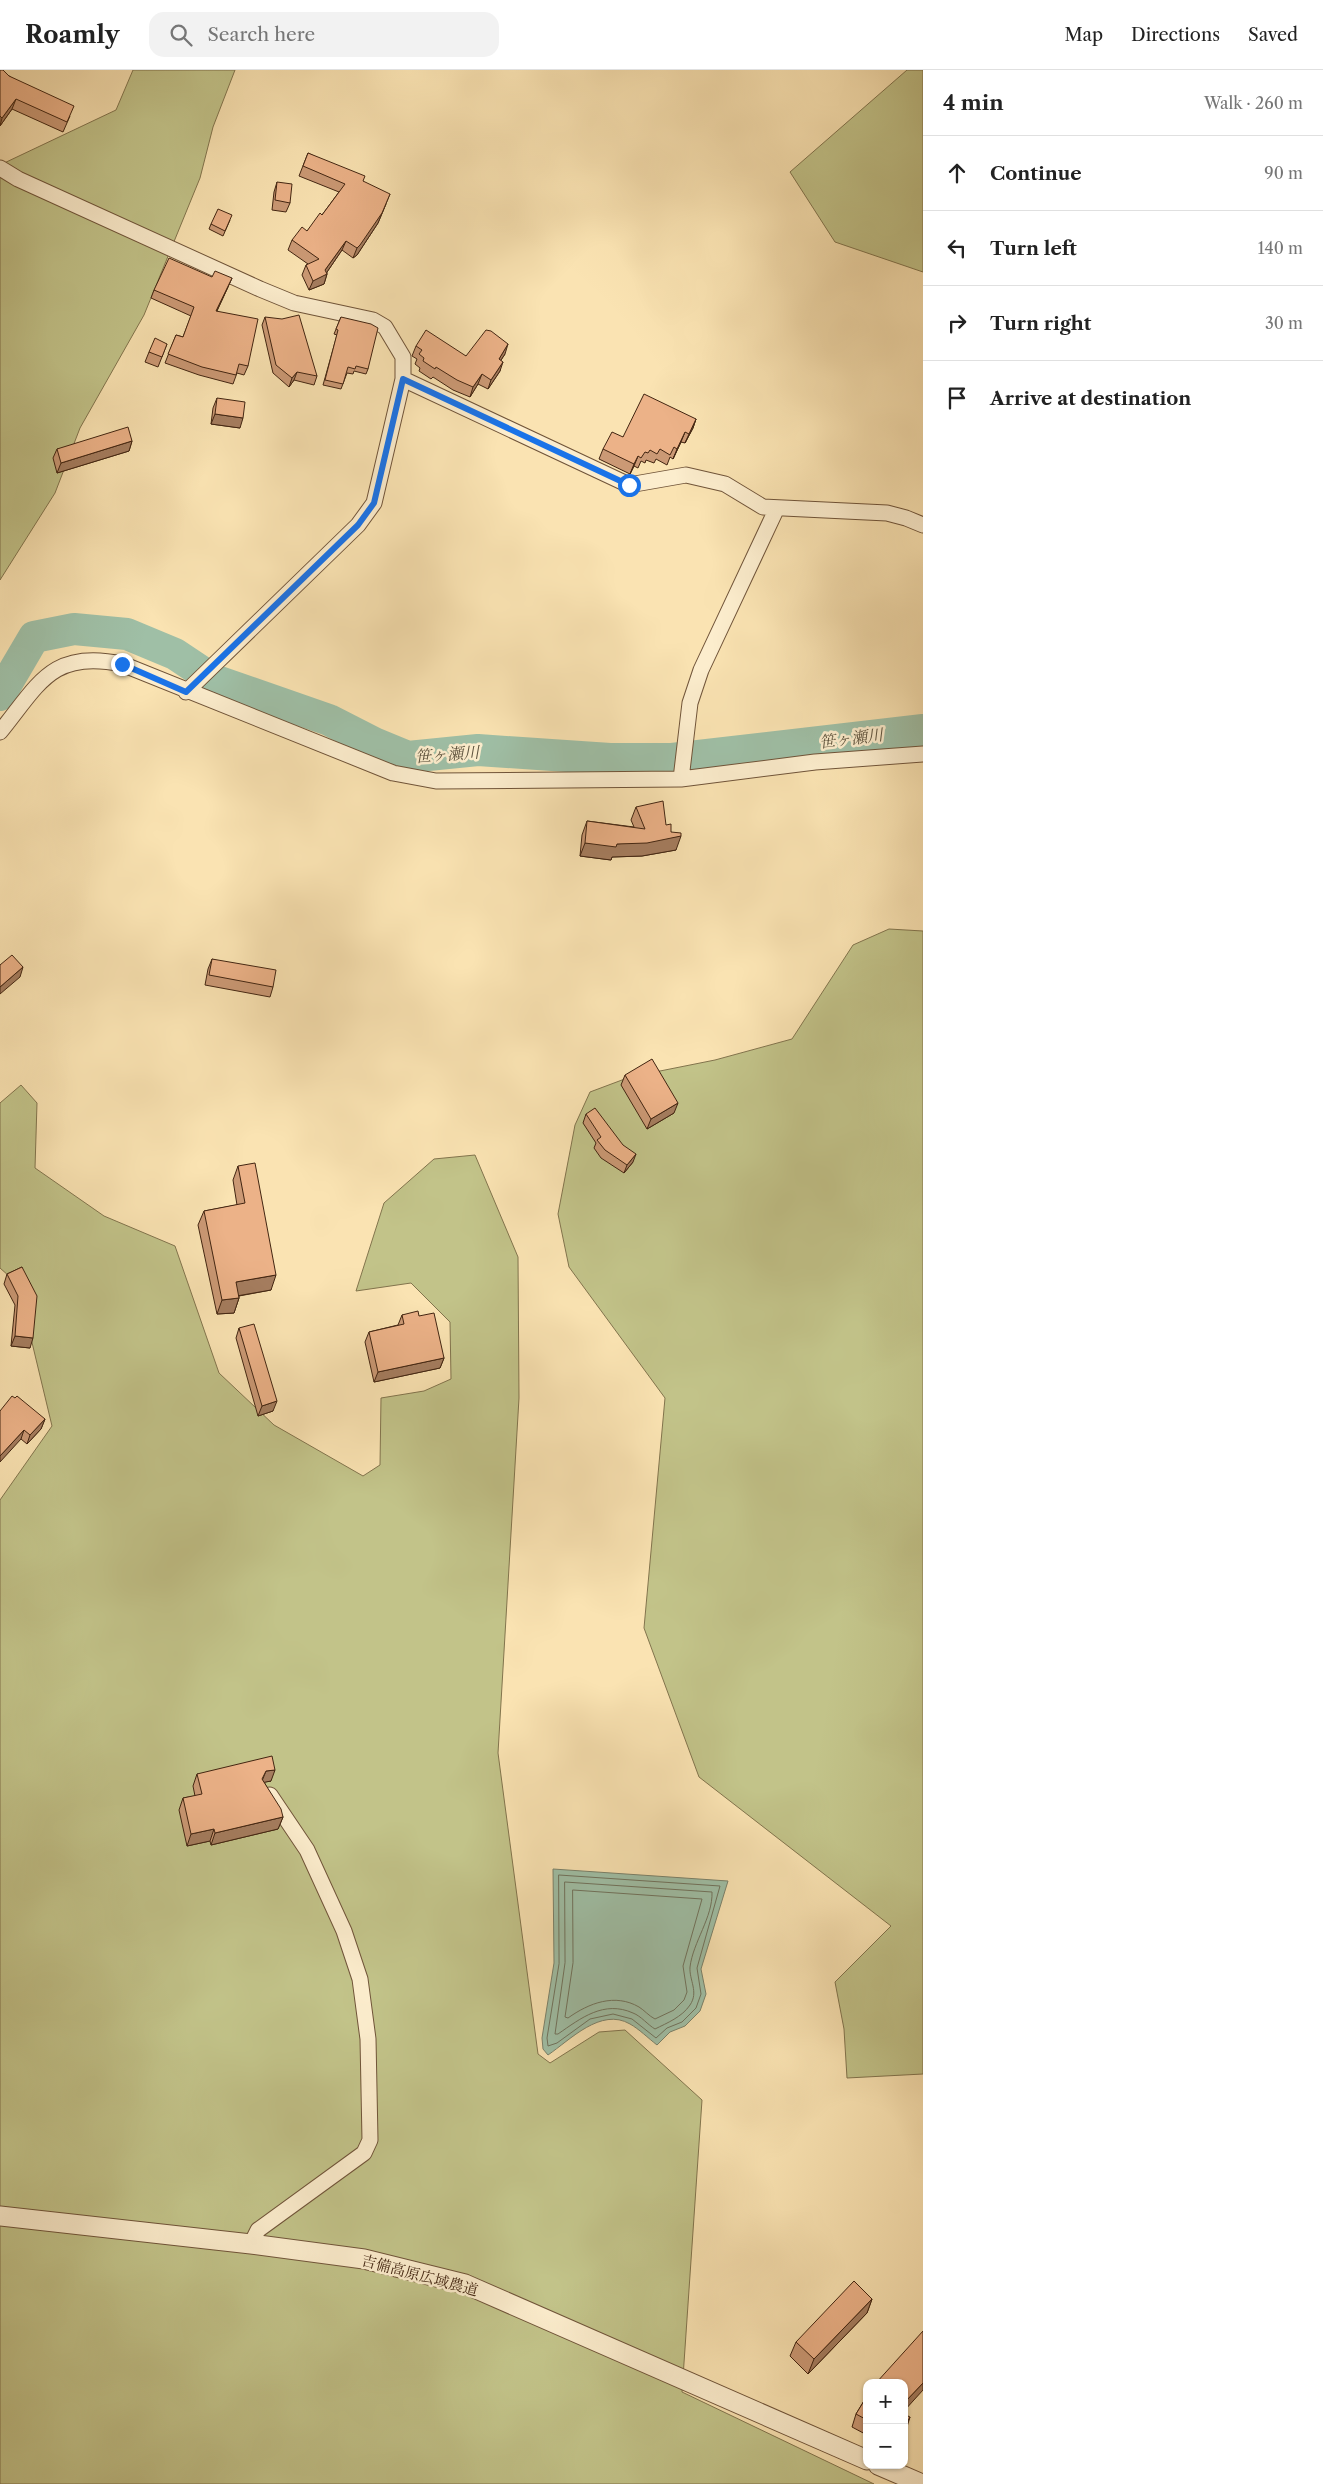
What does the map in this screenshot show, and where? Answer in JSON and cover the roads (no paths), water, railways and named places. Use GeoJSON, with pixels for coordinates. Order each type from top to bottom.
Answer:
{"type":"FeatureCollection","features":[{"type":"Feature","properties":{"kind":"street"},"geometry":{"type":"LineString","coordinates":[[0,168],[18,179],[294,303],[373,320],[385,327],[403,357],[403,379],[374,503],[358,525],[192,687]]}},
{"type":"Feature","properties":{"kind":"street"},"geometry":{"type":"LineString","coordinates":[[403,379],[629,485],[669,476],[686,475],[706,478],[725,484],[763,508],[887,513],[923,525]]}},
{"type":"Feature","properties":{"kind":"street"},"geometry":{"type":"LineString","coordinates":[[681,773],[690,702],[701,670],[776,510]]}},
{"type":"Feature","properties":{"kind":"street"},"geometry":{"type":"LineString","coordinates":[[0,732],[43,678],[54,669],[71,662],[87,659],[122,664],[192,687],[394,773],[436,781],[681,773],[923,754]]}},
{"type":"Feature","properties":{"kind":"street"},"geometry":{"type":"LineString","coordinates":[[251,2244],[258,2230],[364,2154],[370,2140],[368,2039],[360,1979],[344,1931],[307,1850],[267,1790]]}},
{"type":"Feature","properties":{"kind":"street","name":"吉備高原広域農道"},"geometry":{"type":"LineString","coordinates":[[0,2216],[251,2244],[364,2259],[465,2284],[863,2458]]}},
{"type":"Feature","properties":{"kind":"street"},"geometry":{"type":"LineString","coordinates":[[887,2469],[922,2484]]}},
{"type":"Feature","properties":{"kind":"water"},"geometry":{"type":"Polygon","coordinates":[[[553,1869],[728,1881],[701,1969],[706,1994],[700,2011],[685,2026],[670,2032],[657,2045],[630,2024],[619,2020],[597,2022],[576,2034],[548,2055],[543,2049],[542,2038],[554,1963],[553,1869]]]}},
{"type":"Feature","properties":{"kind":"waterway","name":"笹ヶ瀬川"},"geometry":{"type":"LineString","coordinates":[[0,695],[34,637],[74,629],[127,634],[175,654],[214,680],[329,720],[374,743],[408,757],[478,750],[610,759],[672,759],[923,730]]}}]}
